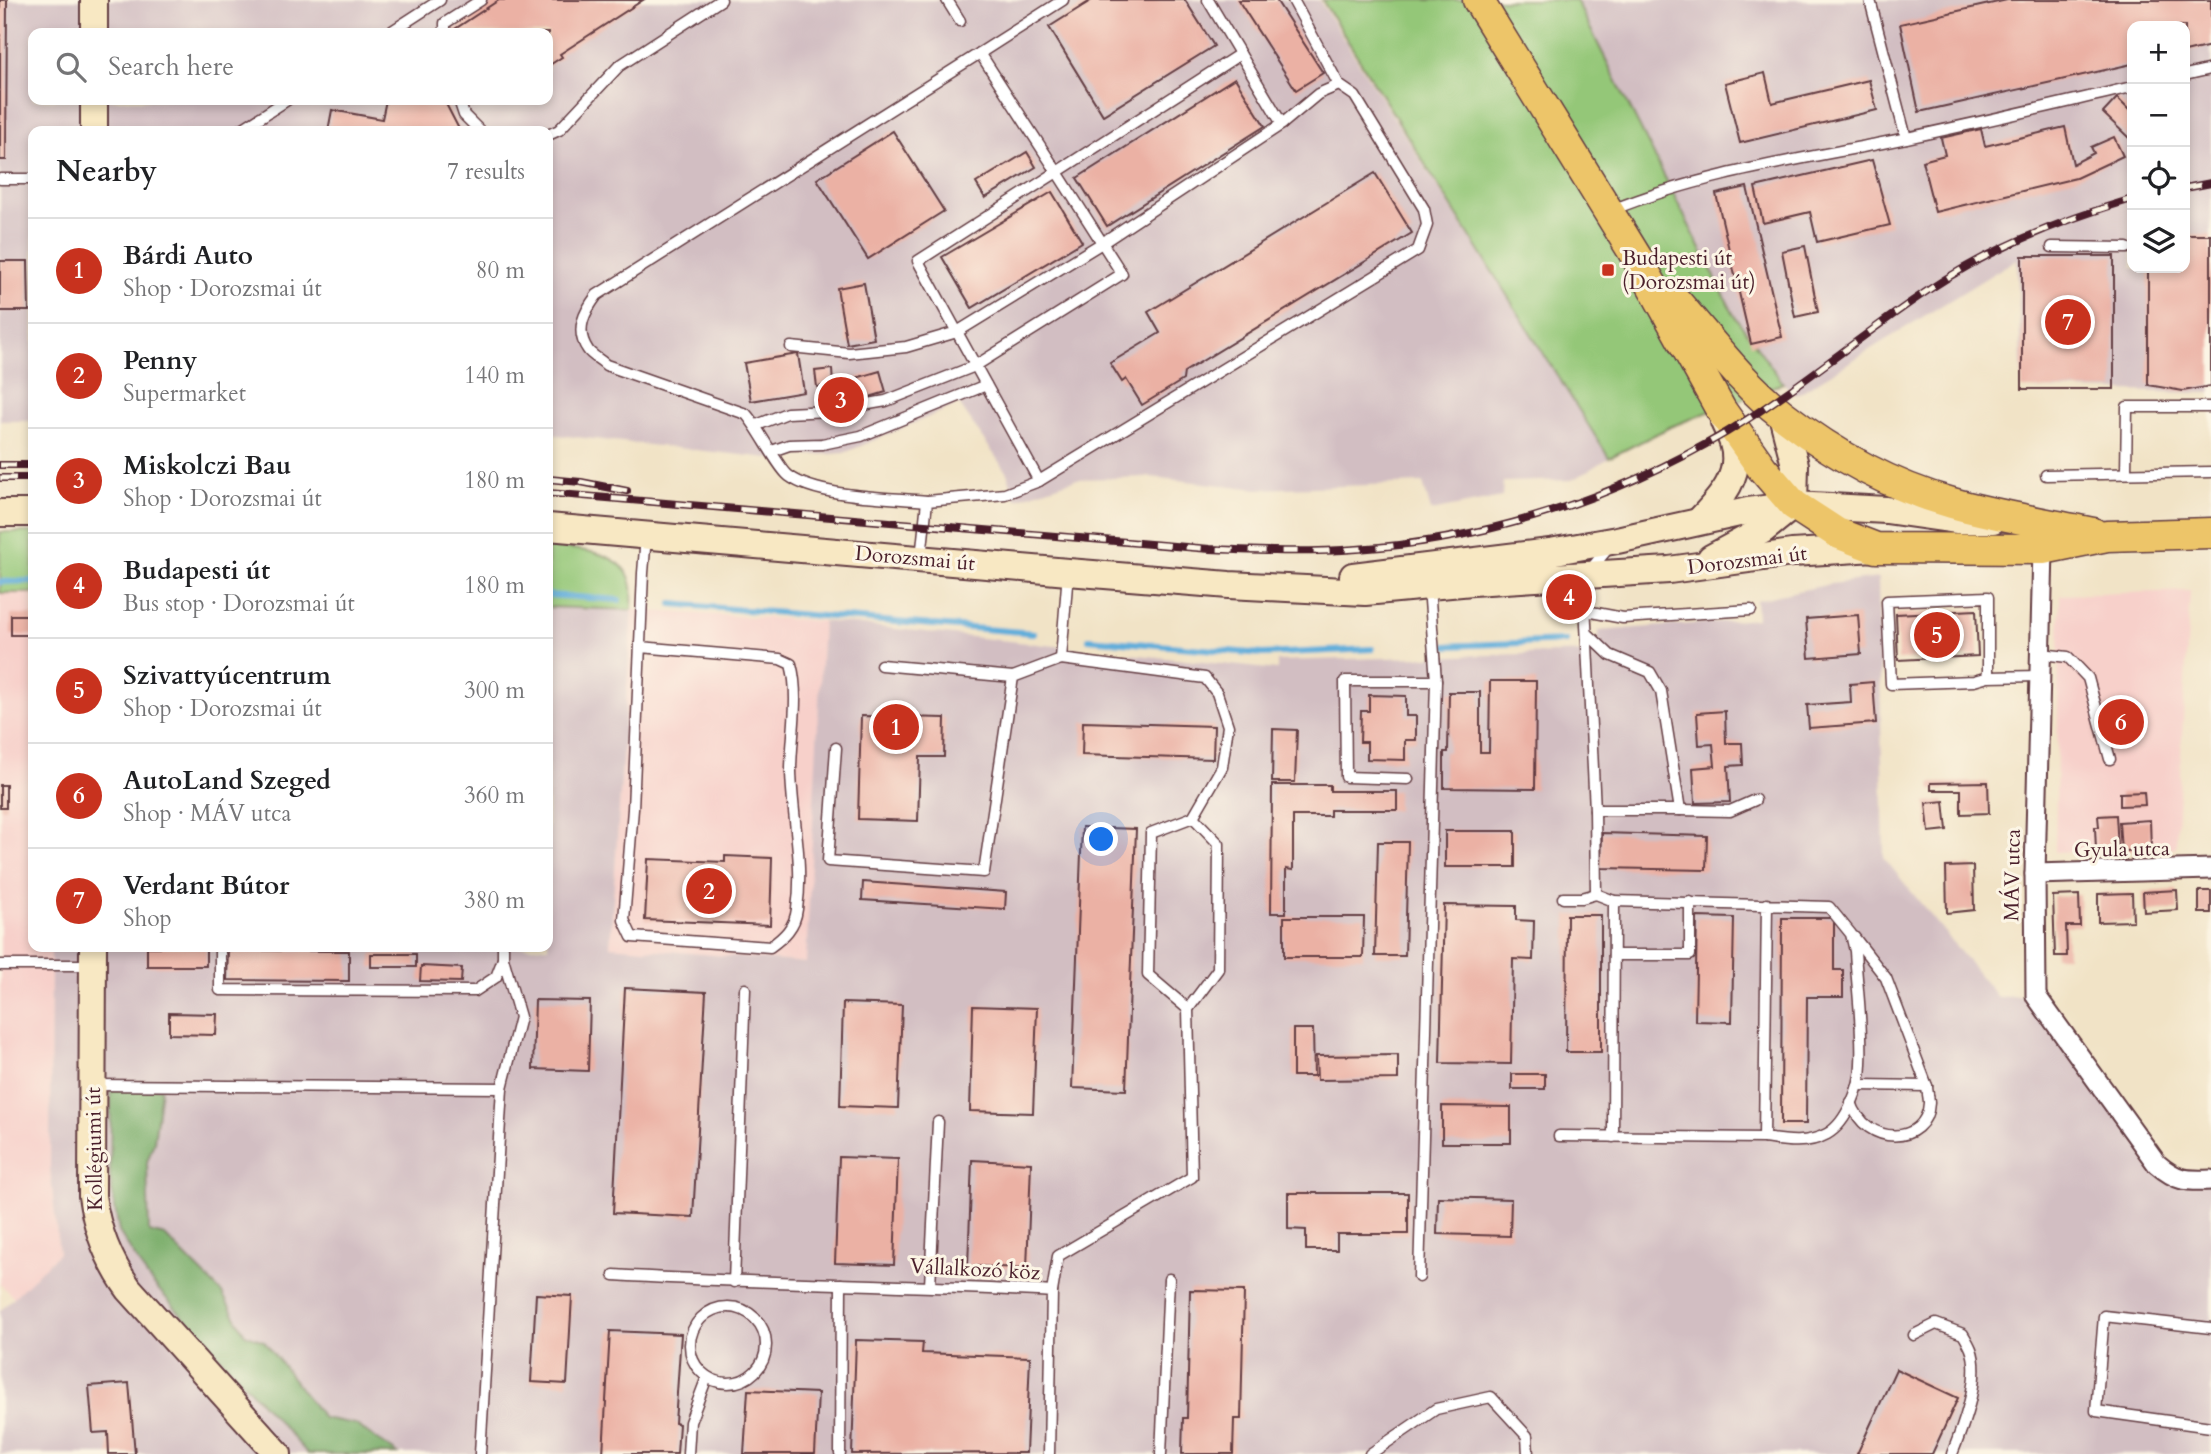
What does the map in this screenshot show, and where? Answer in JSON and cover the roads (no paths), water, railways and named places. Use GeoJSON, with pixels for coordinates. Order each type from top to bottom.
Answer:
{"type":"FeatureCollection","features":[{"type":"Feature","properties":{"kind":"main road"},"geometry":{"type":"LineString","coordinates":[[94,0],[94,28]]}},
{"type":"Feature","properties":{"kind":"main road"},"geometry":{"type":"LineString","coordinates":[[1478,0],[1637,258],[1721,410],[1762,468],[1794,505],[1837,533],[1876,548]]}},
{"type":"Feature","properties":{"kind":"main road"},"geometry":{"type":"LineString","coordinates":[[94,105],[94,126]]}},
{"type":"Feature","properties":{"kind":"main road"},"geometry":{"type":"LineString","coordinates":[[1637,258],[1732,364],[1782,415],[1854,463],[1901,485],[1951,503],[2107,536]]}},
{"type":"Feature","properties":{"kind":"main road"},"geometry":{"type":"LineString","coordinates":[[1699,521],[1728,487],[1735,469],[1733,444],[1721,410]]}},
{"type":"Feature","properties":{"kind":"main road"},"geometry":{"type":"LineString","coordinates":[[1694,567],[1763,530],[1794,505],[1795,465],[1782,415]]}},
{"type":"Feature","properties":{"kind":"main road","name":"Dorozsmai út"},"geometry":{"type":"LineString","coordinates":[[1282,587],[1618,540],[1699,521],[1794,505],[1886,510],[1956,520],[2030,521]]}},
{"type":"Feature","properties":{"kind":"main road"},"geometry":{"type":"LineString","coordinates":[[0,513],[28,513]]}},
{"type":"Feature","properties":{"kind":"main road","name":"Dorozsmai út"},"geometry":{"type":"LineString","coordinates":[[553,527],[1068,572],[1365,592],[1694,567],[1791,553],[1876,548],[2043,549],[2107,536],[2211,533]]}},
{"type":"Feature","properties":{"kind":"main road","name":"Kollégiumi út"},"geometry":{"type":"LineString","coordinates":[[93,956],[92,1196],[96,1221],[114,1268],[129,1289],[278,1454]]}},
{"type":"Feature","properties":{"kind":"street","name":"MÁV utca"},"geometry":{"type":"LineString","coordinates":[[2043,549],[2035,874],[2036,996],[2157,1164],[2183,1181],[2211,1180]]}},
{"type":"Feature","properties":{"kind":"street","name":"Gyula utca"},"geometry":{"type":"LineString","coordinates":[[2035,874],[2211,869]]}},
{"type":"Feature","properties":{"kind":"lane"},"geometry":{"type":"LineString","coordinates":[[397,28],[440,0]]}},
{"type":"Feature","properties":{"kind":"lane"},"geometry":{"type":"LineString","coordinates":[[445,28],[445,23],[481,0]]}},
{"type":"Feature","properties":{"kind":"lane"},"geometry":{"type":"LineString","coordinates":[[553,133],[559,130],[619,66],[721,0]]}},
{"type":"Feature","properties":{"kind":"lane"},"geometry":{"type":"LineString","coordinates":[[947,0],[960,21]]}},
{"type":"Feature","properties":{"kind":"lane"},"geometry":{"type":"LineString","coordinates":[[1063,0],[597,295],[584,312],[581,329],[587,349],[606,365],[746,414],[757,425],[788,475],[819,490],[927,500],[1005,494],[1039,481],[1418,250],[1427,225],[1424,209],[1355,96],[1339,85],[1293,0]]}},
{"type":"Feature","properties":{"kind":"lane"},"geometry":{"type":"LineString","coordinates":[[1208,0],[1282,124]]}},
{"type":"Feature","properties":{"kind":"lane"},"geometry":{"type":"LineString","coordinates":[[1870,0],[1906,138]]}},
{"type":"Feature","properties":{"kind":"lane"},"geometry":{"type":"LineString","coordinates":[[757,425],[787,413],[828,411],[886,401],[975,366],[1122,274],[980,53]]}},
{"type":"Feature","properties":{"kind":"lane"},"geometry":{"type":"LineString","coordinates":[[1039,481],[918,261],[1240,54]]}},
{"type":"Feature","properties":{"kind":"lane"},"geometry":{"type":"LineString","coordinates":[[2190,74],[2211,69]]}},
{"type":"Feature","properties":{"kind":"lane"},"geometry":{"type":"LineString","coordinates":[[790,347],[849,353],[906,347],[957,332],[1102,243],[1282,124],[1318,94],[1339,85]]}},
{"type":"Feature","properties":{"kind":"lane"},"geometry":{"type":"LineString","coordinates":[[1608,212],[1644,197],[1727,174],[1906,138],[2127,88]]}},
{"type":"Feature","properties":{"kind":"lane"},"geometry":{"type":"LineString","coordinates":[[247,126],[279,105]]}},
{"type":"Feature","properties":{"kind":"lane"},"geometry":{"type":"LineString","coordinates":[[461,105],[464,116],[475,126]]}},
{"type":"Feature","properties":{"kind":"lane"},"geometry":{"type":"LineString","coordinates":[[0,179],[28,179]]}},
{"type":"Feature","properties":{"kind":"lane"},"geometry":{"type":"LineString","coordinates":[[2052,247],[2127,248]]}},
{"type":"Feature","properties":{"kind":"lane"},"geometry":{"type":"LineString","coordinates":[[772,451],[789,445],[822,443],[861,436],[986,385]]}},
{"type":"Feature","properties":{"kind":"lane"},"geometry":{"type":"LineString","coordinates":[[2126,472],[2127,407],[2211,407]]}},
{"type":"Feature","properties":{"kind":"lane"},"geometry":{"type":"LineString","coordinates":[[2046,475],[2211,472]]}},
{"type":"Feature","properties":{"kind":"lane"},"geometry":{"type":"LineString","coordinates":[[921,559],[927,500]]}},
{"type":"Feature","properties":{"kind":"lane"},"geometry":{"type":"LineString","coordinates":[[640,647],[780,659],[791,664],[795,679],[791,769],[793,821],[799,842],[797,911],[788,933],[770,947],[632,937],[624,920],[633,809],[640,647],[646,536]]}},
{"type":"Feature","properties":{"kind":"lane"},"geometry":{"type":"LineString","coordinates":[[1597,894],[1586,575],[1602,554],[1618,540]]}},
{"type":"Feature","properties":{"kind":"lane"},"geometry":{"type":"LineString","coordinates":[[1061,659],[1068,572]]}},
{"type":"Feature","properties":{"kind":"lane"},"geometry":{"type":"LineString","coordinates":[[1419,1277],[1436,681],[1429,586]]}},
{"type":"Feature","properties":{"kind":"lane"},"geometry":{"type":"LineString","coordinates":[[1988,677],[1988,597],[1887,601],[1891,684],[2040,676]]}},
{"type":"Feature","properties":{"kind":"lane"},"geometry":{"type":"LineString","coordinates":[[1586,611],[1623,618],[1751,610]]}},
{"type":"Feature","properties":{"kind":"lane"},"geometry":{"type":"LineString","coordinates":[[1588,634],[1610,655],[1650,672],[1661,691],[1680,810]]}},
{"type":"Feature","properties":{"kind":"lane"},"geometry":{"type":"LineString","coordinates":[[2041,654],[2068,657],[2088,678],[2110,759]]}},
{"type":"Feature","properties":{"kind":"lane"},"geometry":{"type":"LineString","coordinates":[[881,666],[1013,677],[1061,659],[1205,678],[1217,693],[1228,726],[1222,767],[1193,817],[1151,833],[1148,975],[1188,1009]]}},
{"type":"Feature","properties":{"kind":"lane"},"geometry":{"type":"LineString","coordinates":[[836,748],[828,861],[984,872],[1013,677]]}},
{"type":"Feature","properties":{"kind":"lane"},"geometry":{"type":"LineString","coordinates":[[1408,779],[1346,777],[1345,681],[1436,681]]}},
{"type":"Feature","properties":{"kind":"lane"},"geometry":{"type":"LineString","coordinates":[[1595,810],[1730,811],[1755,800]]}},
{"type":"Feature","properties":{"kind":"lane"},"geometry":{"type":"LineString","coordinates":[[1052,1292],[1058,1256],[1192,1177],[1188,1009],[1218,969],[1219,844],[1193,817]]}},
{"type":"Feature","properties":{"kind":"lane"},"geometry":{"type":"LineString","coordinates":[[1563,898],[1582,898],[1597,894],[1615,901],[1829,907],[1886,978],[1927,1086],[1929,1104],[1926,1116],[1917,1128],[1907,1133],[1881,1135],[1859,1121],[1850,1102]]}},
{"type":"Feature","properties":{"kind":"lane"},"geometry":{"type":"LineString","coordinates":[[1613,1137],[1615,901]]}},
{"type":"Feature","properties":{"kind":"lane"},"geometry":{"type":"LineString","coordinates":[[1614,956],[1690,955],[1690,902]]}},
{"type":"Feature","properties":{"kind":"lane"},"geometry":{"type":"LineString","coordinates":[[1764,1138],[1767,904]]}},
{"type":"Feature","properties":{"kind":"lane"},"geometry":{"type":"LineString","coordinates":[[1559,1136],[1764,1138],[1793,1143],[1829,1133],[1839,1123],[1858,1085],[1861,1065],[1855,951],[1851,934]]}},
{"type":"Feature","properties":{"kind":"lane"},"geometry":{"type":"LineString","coordinates":[[219,952],[220,990],[475,991],[496,977],[503,958]]}},
{"type":"Feature","properties":{"kind":"lane"},"geometry":{"type":"LineString","coordinates":[[480,1454],[502,1088],[520,1017],[503,952]]}},
{"type":"Feature","properties":{"kind":"lane"},"geometry":{"type":"LineString","coordinates":[[0,965],[93,956]]}},
{"type":"Feature","properties":{"kind":"lane"},"geometry":{"type":"LineString","coordinates":[[734,1282],[745,989]]}},
{"type":"Feature","properties":{"kind":"lane"},"geometry":{"type":"LineString","coordinates":[[92,1085],[502,1088]]}},
{"type":"Feature","properties":{"kind":"lane"},"geometry":{"type":"LineString","coordinates":[[1858,1085],[1927,1086]]}},
{"type":"Feature","properties":{"kind":"lane"},"geometry":{"type":"LineString","coordinates":[[930,1286],[938,1122]]}},
{"type":"Feature","properties":{"kind":"lane","name":"Vállalkozó köz"},"geometry":{"type":"LineString","coordinates":[[614,1275],[734,1282],[930,1286],[1052,1292],[1049,1454]]}},
{"type":"Feature","properties":{"kind":"lane"},"geometry":{"type":"LineString","coordinates":[[1161,1454],[1169,1279]]}},
{"type":"Feature","properties":{"kind":"lane"},"geometry":{"type":"LineString","coordinates":[[840,1454],[841,1284]]}},
{"type":"Feature","properties":{"kind":"lane"},"geometry":{"type":"LineString","coordinates":[[731,1307],[751,1314],[764,1333],[766,1344],[761,1364],[746,1378],[737,1382],[716,1381],[707,1377],[698,1370],[690,1349],[694,1327],[709,1311],[719,1308],[731,1307]]}},
{"type":"Feature","properties":{"kind":"lane"},"geometry":{"type":"LineString","coordinates":[[2211,1328],[2104,1316],[2096,1411],[2211,1427]]}},
{"type":"Feature","properties":{"kind":"lane"},"geometry":{"type":"LineString","coordinates":[[1914,1335],[1936,1324],[1963,1334],[1972,1350],[1974,1373],[1966,1422],[1952,1454]]}},
{"type":"Feature","properties":{"kind":"lane"},"geometry":{"type":"LineString","coordinates":[[688,1454],[690,1422],[707,1377]]}},
{"type":"Feature","properties":{"kind":"lane"},"geometry":{"type":"LineString","coordinates":[[1370,1454],[1436,1409],[1491,1397],[1527,1436],[1528,1454]]}},
{"type":"Feature","properties":{"kind":"waterway"},"geometry":{"type":"LineString","coordinates":[[0,582],[28,581]]}},
{"type":"Feature","properties":{"kind":"waterway"},"geometry":{"type":"LineString","coordinates":[[553,595],[619,600]]}},
{"type":"Feature","properties":{"kind":"waterway"},"geometry":{"type":"LineString","coordinates":[[672,604],[1034,633]]}},
{"type":"Feature","properties":{"kind":"waterway"},"geometry":{"type":"LineString","coordinates":[[1089,639],[1262,654],[1372,649]]}},
{"type":"Feature","properties":{"kind":"waterway"},"geometry":{"type":"LineString","coordinates":[[1446,646],[1566,641]]}},
{"type":"Feature","properties":{"kind":"railway"},"geometry":{"type":"LineString","coordinates":[[2190,187],[2211,183]]}},
{"type":"Feature","properties":{"kind":"railway"},"geometry":{"type":"LineString","coordinates":[[553,493],[1210,549],[1339,550],[1406,544],[1454,536],[1549,512],[1595,496],[1684,456],[1753,415],[1953,274],[2028,236],[2127,201]]}},
{"type":"Feature","properties":{"kind":"railway"},"geometry":{"type":"LineString","coordinates":[[0,465],[28,465]]}},
{"type":"Feature","properties":{"kind":"railway"},"geometry":{"type":"LineString","coordinates":[[0,478],[28,478]]}},
{"type":"Feature","properties":{"kind":"railway"},"geometry":{"type":"LineString","coordinates":[[553,479],[627,491]]}},
{"type":"Feature","properties":{"kind":"place","name":"Budapesti út (Dorozsmai út)"},"geometry":{"type":"Point","coordinates":[1608,270]}},
{"type":"Feature","properties":{"kind":"place","name":"Verdant Bútor"},"geometry":{"type":"Point","coordinates":[2068,322]}},
{"type":"Feature","properties":{"kind":"place","name":"Miskolczi Bau"},"geometry":{"type":"Point","coordinates":[841,400]}},
{"type":"Feature","properties":{"kind":"place","name":"Budapesti út"},"geometry":{"type":"Point","coordinates":[1569,597]}},
{"type":"Feature","properties":{"kind":"place","name":"Szivattyúcentrum"},"geometry":{"type":"Point","coordinates":[1937,635]}},
{"type":"Feature","properties":{"kind":"place","name":"AutoLand Szeged"},"geometry":{"type":"Point","coordinates":[2121,722]}},
{"type":"Feature","properties":{"kind":"place","name":"Bárdi Auto"},"geometry":{"type":"Point","coordinates":[896,727]}},
{"type":"Feature","properties":{"kind":"place","name":"Penny"},"geometry":{"type":"Point","coordinates":[709,891]}}]}
